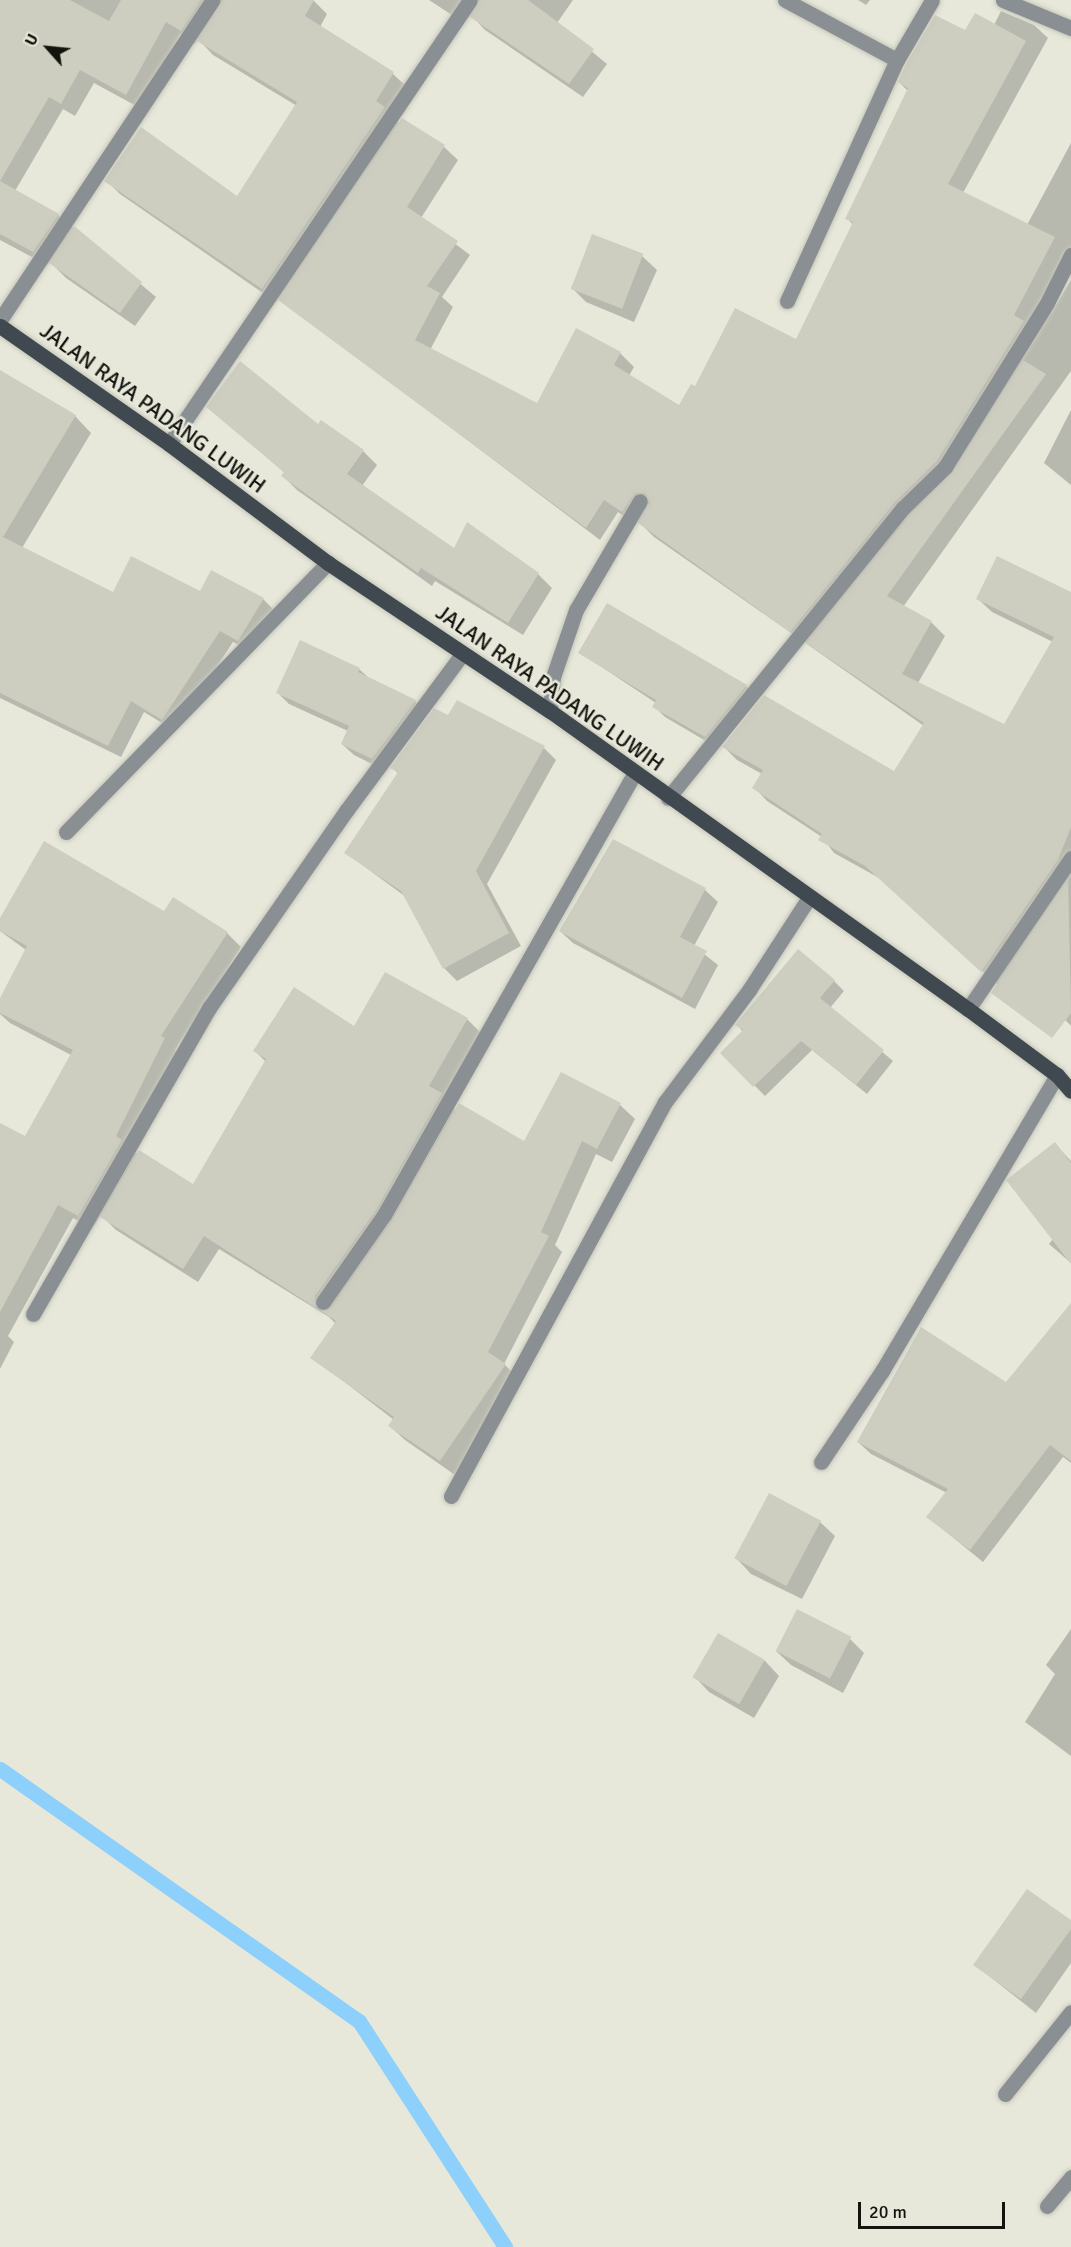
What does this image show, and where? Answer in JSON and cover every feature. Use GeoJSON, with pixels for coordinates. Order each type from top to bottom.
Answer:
{"type":"FeatureCollection","features":[{"type":"Feature","properties":{"kind":"main road","name":"JALAN RAYA PADANG LUWIH"},"geometry":{"type":"LineString","coordinates":[[0,326],[169,444],[328,563],[550,711],[808,899],[968,1009],[1057,1075],[1071,1091]]}},
{"type":"Feature","properties":{"kind":"street"},"geometry":{"type":"LineString","coordinates":[[0,320],[213,0]]}},
{"type":"Feature","properties":{"kind":"street"},"geometry":{"type":"LineString","coordinates":[[169,444],[470,0]]}},
{"type":"Feature","properties":{"kind":"street"},"geometry":{"type":"LineString","coordinates":[[785,0],[897,60]]}},
{"type":"Feature","properties":{"kind":"street"},"geometry":{"type":"LineString","coordinates":[[787,301],[897,60],[932,0]]}},
{"type":"Feature","properties":{"kind":"street"},"geometry":{"type":"LineString","coordinates":[[1003,0],[1070,27]]}},
{"type":"Feature","properties":{"kind":"street"},"geometry":{"type":"LineString","coordinates":[[668,798],[903,508],[945,467],[1047,303],[1071,255]]}},
{"type":"Feature","properties":{"kind":"street"},"geometry":{"type":"LineString","coordinates":[[550,711],[553,677],[576,610],[640,501]]}},
{"type":"Feature","properties":{"kind":"street"},"geometry":{"type":"LineString","coordinates":[[66,832],[328,563]]}},
{"type":"Feature","properties":{"kind":"street"},"geometry":{"type":"LineString","coordinates":[[33,1314],[220,990],[462,654]]}},
{"type":"Feature","properties":{"kind":"street"},"geometry":{"type":"LineString","coordinates":[[323,1302],[384,1215],[634,774]]}},
{"type":"Feature","properties":{"kind":"street"},"geometry":{"type":"LineString","coordinates":[[968,1009],[1071,858]]}},
{"type":"Feature","properties":{"kind":"street"},"geometry":{"type":"LineString","coordinates":[[451,1496],[665,1102],[749,990],[808,899]]}},
{"type":"Feature","properties":{"kind":"street"},"geometry":{"type":"LineString","coordinates":[[821,1462],[882,1371],[1057,1075]]}},
{"type":"Feature","properties":{"kind":"street"},"geometry":{"type":"LineString","coordinates":[[1005,2094],[1071,2012]]}},
{"type":"Feature","properties":{"kind":"street"},"geometry":{"type":"LineString","coordinates":[[1047,2206],[1071,2177]]}},
{"type":"Feature","properties":{"kind":"building"},"geometry":{"type":"Polygon","coordinates":[[[0,0],[70,0],[109,21],[121,0],[201,0],[181,31],[166,22],[126,95],[80,70],[61,104],[49,97],[0,181],[0,0]]]}},
{"type":"Feature","properties":{"kind":"building"},"geometry":{"type":"Polygon","coordinates":[[[223,0],[314,0],[305,16],[394,72],[376,101],[385,107],[262,289],[104,181],[141,127],[237,196],[297,102],[197,41],[223,0]]]}},
{"type":"Feature","properties":{"kind":"building"},"geometry":{"type":"Polygon","coordinates":[[[480,0],[528,0],[594,49],[569,84],[470,17],[480,0]]]}},
{"type":"Feature","properties":{"kind":"building"},"geometry":{"type":"Polygon","coordinates":[[[975,13],[1026,41],[948,184],[1055,237],[1014,315],[1024,321],[937,461],[895,502],[790,632],[638,523],[650,502],[645,493],[635,493],[622,512],[604,500],[586,528],[278,300],[402,118],[445,145],[407,207],[458,241],[427,286],[440,293],[415,340],[537,403],[576,328],[621,352],[614,365],[679,405],[691,384],[695,386],[735,308],[796,339],[853,222],[845,219],[908,88],[898,82],[906,64],[935,15],[965,30],[975,13]]]}},
{"type":"Feature","properties":{"kind":"building"},"geometry":{"type":"Polygon","coordinates":[[[0,181],[59,214],[33,252],[0,234],[0,181]]]}},
{"type":"Feature","properties":{"kind":"building"},"geometry":{"type":"Polygon","coordinates":[[[74,226],[142,282],[120,313],[49,263],[74,226]]]}},
{"type":"Feature","properties":{"kind":"building"},"geometry":{"type":"Polygon","coordinates":[[[592,234],[643,254],[622,309],[571,289],[592,234]]]}},
{"type":"Feature","properties":{"kind":"building"},"geometry":{"type":"Polygon","coordinates":[[[1023,360],[1046,374],[887,596],[932,621],[902,674],[1004,724],[1054,637],[976,599],[997,556],[1071,592],[1071,827],[1058,860],[981,972],[865,866],[818,840],[822,834],[752,788],[763,770],[722,747],[764,695],[894,771],[924,723],[806,643],[910,515],[953,472],[1023,360]]]}},
{"type":"Feature","properties":{"kind":"building"},"geometry":{"type":"Polygon","coordinates":[[[240,361],[318,424],[321,420],[364,450],[347,474],[454,548],[467,522],[539,573],[508,623],[421,568],[418,573],[334,514],[281,476],[284,472],[206,407],[240,361]]]}},
{"type":"Feature","properties":{"kind":"building"},"geometry":{"type":"Polygon","coordinates":[[[0,370],[76,415],[3,537],[113,592],[131,556],[200,591],[211,570],[264,598],[238,641],[220,631],[162,720],[131,701],[108,746],[0,693],[0,370]]]}},
{"type":"Feature","properties":{"kind":"building"},"geometry":{"type":"Polygon","coordinates":[[[607,603],[747,685],[705,737],[652,707],[656,700],[578,653],[607,603]]]}},
{"type":"Feature","properties":{"kind":"building"},"geometry":{"type":"Polygon","coordinates":[[[300,640],[360,668],[358,672],[416,700],[372,759],[341,744],[349,726],[276,693],[300,640]]]}},
{"type":"Feature","properties":{"kind":"building"},"geometry":{"type":"Polygon","coordinates":[[[457,700],[545,746],[476,871],[509,933],[443,969],[401,891],[344,853],[398,772],[390,768],[434,708],[448,715],[457,700]]]}},
{"type":"Feature","properties":{"kind":"building"},"geometry":{"type":"Polygon","coordinates":[[[613,839],[706,888],[680,937],[707,951],[682,998],[559,931],[613,839]]]}},
{"type":"Feature","properties":{"kind":"building"},"geometry":{"type":"Polygon","coordinates":[[[44,841],[164,911],[173,897],[228,932],[161,1036],[165,1038],[116,1136],[122,1140],[78,1216],[58,1205],[0,1312],[0,1123],[25,1136],[73,1050],[0,1013],[0,998],[27,946],[0,931],[0,918],[44,841]]]}},
{"type":"Feature","properties":{"kind":"building"},"geometry":{"type":"Polygon","coordinates":[[[1068,879],[1071,1013],[1052,1038],[991,993],[1068,879]]]}},
{"type":"Feature","properties":{"kind":"building"},"geometry":{"type":"Polygon","coordinates":[[[798,949],[835,980],[820,998],[884,1050],[856,1085],[801,1041],[753,1087],[720,1053],[743,1030],[735,1025],[798,949]]]}},
{"type":"Feature","properties":{"kind":"building"},"geometry":{"type":"Polygon","coordinates":[[[385,972],[468,1018],[429,1086],[442,1093],[376,1210],[315,1296],[316,1308],[204,1236],[183,1269],[100,1217],[139,1150],[193,1184],[266,1059],[253,1051],[294,987],[354,1026],[385,972]]]}},
{"type":"Feature","properties":{"kind":"building"},"geometry":{"type":"Polygon","coordinates":[[[561,1072],[621,1103],[597,1149],[582,1141],[541,1232],[549,1236],[488,1352],[506,1364],[440,1461],[388,1426],[394,1417],[310,1358],[336,1321],[321,1311],[331,1308],[392,1221],[459,1103],[524,1141],[561,1072]]]}},
{"type":"Feature","properties":{"kind":"building"},"geometry":{"type":"Polygon","coordinates":[[[1055,1142],[1071,1163],[1071,1264],[1006,1180],[1055,1142]]]}},
{"type":"Feature","properties":{"kind":"building"},"geometry":{"type":"Polygon","coordinates":[[[1071,1303],[1071,1461],[1050,1445],[970,1550],[926,1517],[948,1489],[857,1442],[921,1327],[1006,1382],[1071,1303]]]}},
{"type":"Feature","properties":{"kind":"building"},"geometry":{"type":"Polygon","coordinates":[[[769,1493],[821,1521],[786,1586],[734,1558],[769,1493]]]}},
{"type":"Feature","properties":{"kind":"building"},"geometry":{"type":"Polygon","coordinates":[[[797,1609],[851,1637],[830,1679],[776,1651],[797,1609]]]}},
{"type":"Feature","properties":{"kind":"building"},"geometry":{"type":"Polygon","coordinates":[[[718,1633],[765,1660],[739,1704],[692,1677],[718,1633]]]}},
{"type":"Feature","properties":{"kind":"building"},"geometry":{"type":"Polygon","coordinates":[[[1027,1889],[1071,1920],[1071,1929],[1021,1999],[973,1965],[1027,1889]]]}},
{"type":"Feature","properties":{"kind":"waterway"},"geometry":{"type":"LineString","coordinates":[[0,1769],[359,2021],[505,2247]]}}]}
